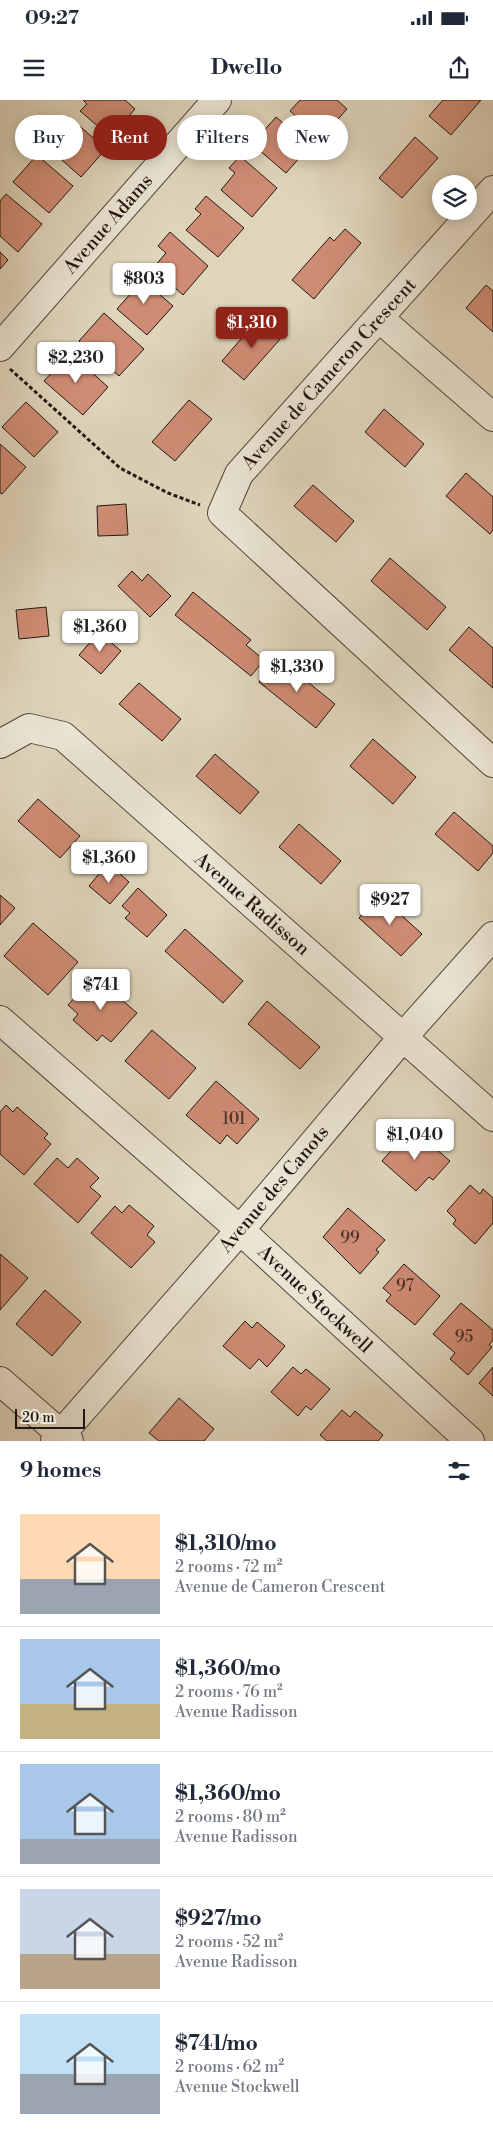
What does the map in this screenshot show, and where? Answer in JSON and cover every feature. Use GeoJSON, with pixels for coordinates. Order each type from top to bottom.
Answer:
{"type":"FeatureCollection","features":[{"type":"Feature","properties":{"kind":"street","name":"Avenue Adams"},"geometry":{"type":"LineString","coordinates":[[2,356],[217,100]]}},
{"type":"Feature","properties":{"kind":"street","name":"Avenue de Cameron Crescent"},"geometry":{"type":"LineString","coordinates":[[222,514],[239,474],[493,190]]}},
{"type":"Feature","properties":{"kind":"street"},"geometry":{"type":"LineString","coordinates":[[379,318],[493,417]]}},
{"type":"Feature","properties":{"kind":"street"},"geometry":{"type":"LineString","coordinates":[[222,514],[493,763]]}},
{"type":"Feature","properties":{"kind":"street","name":"Avenue Radisson"},"geometry":{"type":"LineString","coordinates":[[0,744],[30,728],[63,736],[493,1117]]}},
{"type":"Feature","properties":{"kind":"street","name":"Avenue des Canots"},"geometry":{"type":"LineString","coordinates":[[62,1439],[403,1037],[493,936]]}},
{"type":"Feature","properties":{"kind":"street","name":"Avenue Stockwell"},"geometry":{"type":"LineString","coordinates":[[0,1020],[240,1230],[470,1441]]}},
{"type":"Feature","properties":{"kind":"street"},"geometry":{"type":"LineString","coordinates":[[0,1381],[62,1439]]}},
{"type":"Feature","properties":{"kind":"path"},"geometry":{"type":"LineString","coordinates":[[2,356],[120,468],[168,493],[222,514]]}},
{"type":"Feature","properties":{"kind":"building"},"geometry":{"type":"Polygon","coordinates":[[[83,100],[125,100],[135,109],[130,115],[93,115],[93,122],[80,111],[87,104],[83,100]]]}},
{"type":"Feature","properties":{"kind":"building"},"geometry":{"type":"Polygon","coordinates":[[[300,100],[337,100],[347,109],[342,115],[295,115],[290,111],[300,100]]]}},
{"type":"Feature","properties":{"kind":"building"},"geometry":{"type":"Polygon","coordinates":[[[443,100],[481,100],[451,135],[429,116],[443,100]]]}},
{"type":"Feature","properties":{"kind":"building"},"geometry":{"type":"Polygon","coordinates":[[[277,118],[277,160],[298,160],[286,173],[267,157],[267,127],[277,118]]]}},
{"type":"Feature","properties":{"kind":"building"},"geometry":{"type":"Polygon","coordinates":[[[83,129],[93,138],[93,160],[96,160],[81,177],[62,160],[83,160],[83,129]]]}},
{"type":"Feature","properties":{"kind":"building"},"geometry":{"type":"Polygon","coordinates":[[[415,137],[438,158],[402,198],[379,178],[415,137]]]}},
{"type":"Feature","properties":{"kind":"building"},"geometry":{"type":"Polygon","coordinates":[[[33,160],[43,160],[73,186],[49,213],[13,182],[33,160]]]}},
{"type":"Feature","properties":{"kind":"building"},"geometry":{"type":"Polygon","coordinates":[[[236,160],[245,160],[277,188],[252,217],[221,190],[235,173],[229,168],[236,160]]]}},
{"type":"Feature","properties":{"kind":"building"},"geometry":{"type":"Polygon","coordinates":[[[6,194],[42,224],[18,252],[0,236],[0,201],[6,194]]]}},
{"type":"Feature","properties":{"kind":"building"},"geometry":{"type":"Polygon","coordinates":[[[206,196],[244,228],[218,257],[186,230],[201,214],[195,209],[206,196]]]}},
{"type":"Feature","properties":{"kind":"building"},"geometry":{"type":"Polygon","coordinates":[[[345,229],[361,243],[314,299],[292,280],[330,237],[334,241],[345,229]]]}},
{"type":"Feature","properties":{"kind":"building"},"geometry":{"type":"Polygon","coordinates":[[[170,232],[208,266],[183,295],[153,268],[166,253],[158,246],[170,232]]]}},
{"type":"Feature","properties":{"kind":"building"},"geometry":{"type":"Polygon","coordinates":[[[0,252],[8,260],[0,269],[0,252]]]}},
{"type":"Feature","properties":{"kind":"building"},"geometry":{"type":"Polygon","coordinates":[[[136,274],[173,306],[147,335],[117,309],[132,292],[125,287],[136,274]]]}},
{"type":"Feature","properties":{"kind":"building"},"geometry":{"type":"Polygon","coordinates":[[[486,285],[493,291],[493,332],[466,308],[486,285]]]}},
{"type":"Feature","properties":{"kind":"building"},"geometry":{"type":"Polygon","coordinates":[[[104,313],[144,349],[119,376],[79,341],[104,313]]]}},
{"type":"Feature","properties":{"kind":"building"},"geometry":{"type":"Polygon","coordinates":[[[259,318],[282,337],[244,380],[222,361],[259,318]]]}},
{"type":"Feature","properties":{"kind":"building"},"geometry":{"type":"Polygon","coordinates":[[[70,353],[108,387],[83,415],[44,381],[70,353]]]}},
{"type":"Feature","properties":{"kind":"building"},"geometry":{"type":"Polygon","coordinates":[[[189,400],[212,419],[175,461],[152,442],[189,400]]]}},
{"type":"Feature","properties":{"kind":"building"},"geometry":{"type":"Polygon","coordinates":[[[26,402],[58,432],[34,457],[2,427],[26,402]]]}},
{"type":"Feature","properties":{"kind":"building"},"geometry":{"type":"Polygon","coordinates":[[[384,409],[424,444],[405,467],[365,432],[384,409]]]}},
{"type":"Feature","properties":{"kind":"building"},"geometry":{"type":"Polygon","coordinates":[[[0,444],[26,467],[2,494],[0,493],[0,444]]]}},
{"type":"Feature","properties":{"kind":"building"},"geometry":{"type":"Polygon","coordinates":[[[466,473],[493,497],[493,530],[490,534],[446,496],[466,473]]]}},
{"type":"Feature","properties":{"kind":"building"},"geometry":{"type":"Polygon","coordinates":[[[313,485],[354,521],[336,542],[294,506],[313,485]]]}},
{"type":"Feature","properties":{"kind":"building"},"geometry":{"type":"Polygon","coordinates":[[[126,504],[128,535],[98,536],[97,506],[126,504]]]}},
{"type":"Feature","properties":{"kind":"building"},"geometry":{"type":"Polygon","coordinates":[[[390,558],[446,607],[427,630],[371,581],[390,558]]]}},
{"type":"Feature","properties":{"kind":"building"},"geometry":{"type":"Polygon","coordinates":[[[132,571],[142,581],[148,574],[171,596],[150,617],[118,586],[132,571]]]}},
{"type":"Feature","properties":{"kind":"building"},"geometry":{"type":"Polygon","coordinates":[[[193,592],[251,640],[246,645],[264,660],[251,676],[175,615],[193,592]]]}},
{"type":"Feature","properties":{"kind":"building"},"geometry":{"type":"Polygon","coordinates":[[[46,607],[49,636],[19,639],[16,610],[46,607]]]}},
{"type":"Feature","properties":{"kind":"building"},"geometry":{"type":"Polygon","coordinates":[[[469,627],[493,648],[493,688],[449,650],[469,627]]]}},
{"type":"Feature","properties":{"kind":"building"},"geometry":{"type":"Polygon","coordinates":[[[99,632],[121,651],[101,674],[79,655],[99,632]]]}},
{"type":"Feature","properties":{"kind":"building"},"geometry":{"type":"Polygon","coordinates":[[[278,658],[335,704],[316,728],[259,682],[278,658]]]}},
{"type":"Feature","properties":{"kind":"building"},"geometry":{"type":"Polygon","coordinates":[[[139,683],[181,719],[162,741],[119,704],[139,683]]]}},
{"type":"Feature","properties":{"kind":"building"},"geometry":{"type":"Polygon","coordinates":[[[373,739],[416,777],[393,804],[350,766],[373,739]]]}},
{"type":"Feature","properties":{"kind":"building"},"geometry":{"type":"Polygon","coordinates":[[[215,754],[259,792],[240,814],[196,776],[215,754]]]}},
{"type":"Feature","properties":{"kind":"building"},"geometry":{"type":"Polygon","coordinates":[[[38,799],[80,836],[60,858],[18,821],[38,799]]]}},
{"type":"Feature","properties":{"kind":"building"},"geometry":{"type":"Polygon","coordinates":[[[454,812],[493,846],[493,853],[478,871],[435,834],[454,812]]]}},
{"type":"Feature","properties":{"kind":"building"},"geometry":{"type":"Polygon","coordinates":[[[299,824],[341,861],[321,884],[279,847],[299,824]]]}},
{"type":"Feature","properties":{"kind":"building"},"geometry":{"type":"Polygon","coordinates":[[[108,863],[129,882],[110,904],[89,886],[108,863]]]}},
{"type":"Feature","properties":{"kind":"building"},"geometry":{"type":"Polygon","coordinates":[[[138,888],[167,915],[147,937],[125,918],[130,913],[122,906],[138,888]]]}},
{"type":"Feature","properties":{"kind":"building"},"geometry":{"type":"Polygon","coordinates":[[[0,895],[15,908],[0,925],[0,895]]]}},
{"type":"Feature","properties":{"kind":"building"},"geometry":{"type":"Polygon","coordinates":[[[379,895],[422,934],[401,956],[359,918],[379,895]]]}},
{"type":"Feature","properties":{"kind":"building"},"geometry":{"type":"Polygon","coordinates":[[[33,923],[78,962],[48,995],[4,956],[33,923]]]}},
{"type":"Feature","properties":{"kind":"building"},"geometry":{"type":"Polygon","coordinates":[[[185,929],[243,981],[223,1003],[165,951],[185,929]]]}},
{"type":"Feature","properties":{"kind":"building"},"geometry":{"type":"Polygon","coordinates":[[[94,976],[137,1013],[111,1042],[102,1035],[97,1041],[73,1020],[78,1014],[68,1005],[94,976]]]}},
{"type":"Feature","properties":{"kind":"building"},"geometry":{"type":"Polygon","coordinates":[[[267,1001],[320,1047],[300,1069],[248,1024],[267,1001]]]}},
{"type":"Feature","properties":{"kind":"building"},"geometry":{"type":"Polygon","coordinates":[[[152,1030],[196,1068],[169,1099],[125,1061],[152,1030]]]}},
{"type":"Feature","properties":{"kind":"building"},"geometry":{"type":"Polygon","coordinates":[[[216,1081],[259,1119],[237,1144],[227,1135],[220,1144],[186,1115],[216,1081]]]}},
{"type":"Feature","properties":{"kind":"building"},"geometry":{"type":"Polygon","coordinates":[[[6,1105],[13,1112],[17,1107],[48,1134],[44,1138],[51,1144],[24,1175],[0,1154],[0,1112],[6,1105]]]}},
{"type":"Feature","properties":{"kind":"building"},"geometry":{"type":"Polygon","coordinates":[[[408,1131],[418,1140],[421,1136],[450,1161],[433,1180],[429,1177],[416,1191],[382,1161],[408,1131]]]}},
{"type":"Feature","properties":{"kind":"building"},"geometry":{"type":"Polygon","coordinates":[[[57,1158],[68,1168],[77,1158],[99,1178],[90,1187],[101,1196],[78,1223],[34,1184],[57,1158]]]}},
{"type":"Feature","properties":{"kind":"building"},"geometry":{"type":"Polygon","coordinates":[[[470,1185],[480,1194],[483,1189],[493,1198],[493,1223],[475,1244],[453,1224],[456,1220],[447,1211],[470,1185]]]}},
{"type":"Feature","properties":{"kind":"building"},"geometry":{"type":"Polygon","coordinates":[[[129,1205],[154,1226],[147,1235],[155,1242],[131,1268],[91,1233],[115,1206],[122,1213],[129,1205]]]}},
{"type":"Feature","properties":{"kind":"building"},"geometry":{"type":"Polygon","coordinates":[[[348,1208],[385,1240],[376,1250],[379,1252],[360,1274],[323,1237],[348,1208]]]}},
{"type":"Feature","properties":{"kind":"building"},"geometry":{"type":"Polygon","coordinates":[[[0,1254],[28,1278],[0,1310],[0,1254]]]}},
{"type":"Feature","properties":{"kind":"building"},"geometry":{"type":"Polygon","coordinates":[[[404,1264],[440,1296],[415,1325],[386,1301],[391,1295],[383,1288],[404,1264]]]}},
{"type":"Feature","properties":{"kind":"building"},"geometry":{"type":"Polygon","coordinates":[[[45,1290],[81,1322],[52,1356],[16,1324],[45,1290]]]}},
{"type":"Feature","properties":{"kind":"building"},"geometry":{"type":"Polygon","coordinates":[[[461,1303],[493,1330],[493,1340],[489,1345],[492,1347],[468,1375],[450,1359],[455,1353],[433,1334],[461,1303]]]}},
{"type":"Feature","properties":{"kind":"building"},"geometry":{"type":"Polygon","coordinates":[[[245,1321],[252,1328],[257,1322],[285,1346],[267,1367],[259,1359],[250,1369],[223,1346],[245,1321]]]}},
{"type":"Feature","properties":{"kind":"building"},"geometry":{"type":"Polygon","coordinates":[[[293,1367],[301,1374],[306,1369],[330,1389],[311,1410],[306,1406],[298,1416],[271,1392],[293,1367]]]}},
{"type":"Feature","properties":{"kind":"building"},"geometry":{"type":"Polygon","coordinates":[[[493,1367],[493,1396],[479,1383],[493,1367]]]}},
{"type":"Feature","properties":{"kind":"building"},"geometry":{"type":"Polygon","coordinates":[[[179,1398],[214,1429],[204,1441],[159,1441],[149,1433],[179,1398]]]}},
{"type":"Feature","properties":{"kind":"building"},"geometry":{"type":"Polygon","coordinates":[[[342,1410],[350,1417],[355,1411],[383,1435],[378,1441],[327,1441],[320,1435],[342,1410]]]}}]}
